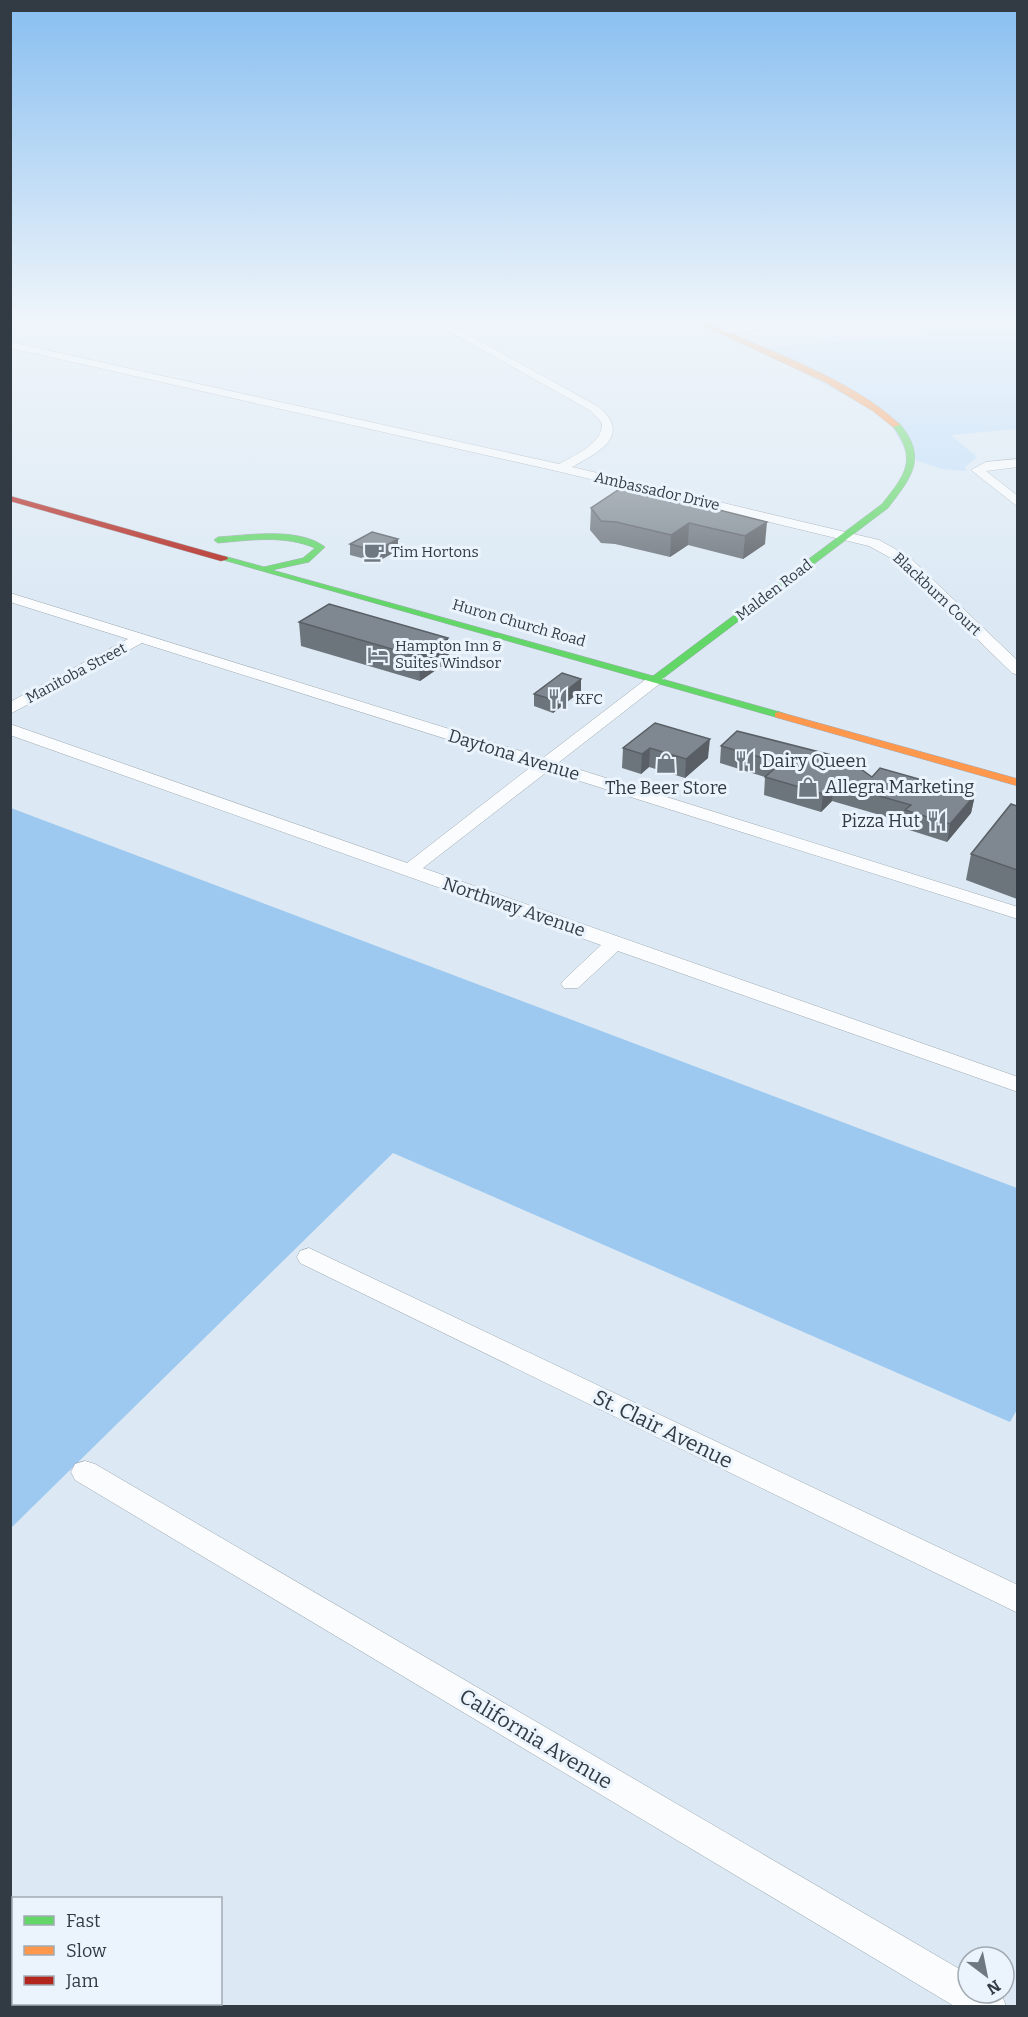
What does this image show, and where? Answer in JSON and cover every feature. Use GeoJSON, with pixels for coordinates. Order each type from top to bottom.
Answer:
{"type":"FeatureCollection","features":[{"type":"Feature","properties":{"kind":"main road","name":"Malden Road"},"geometry":{"type":"LineString","coordinates":[[656,679],[885,506],[908,477],[912,464],[909,443],[884,415]]}},
{"type":"Feature","properties":{"kind":"main road","name":"Huron Church Road"},"geometry":{"type":"LineString","coordinates":[[10,498],[1017,783]]}},
{"type":"Feature","properties":{"kind":"main road"},"geometry":{"type":"LineString","coordinates":[[264,569],[297,561],[312,558],[319,553],[321,547],[314,542],[294,538],[213,538],[297,561],[319,567]]}},
{"type":"Feature","properties":{"kind":"main road"},"geometry":{"type":"LineString","coordinates":[[656,660],[694,671]]}},
{"type":"Feature","properties":{"kind":"street","name":"Ambassador Drive"},"geometry":{"type":"LineString","coordinates":[[324,415],[561,468],[846,536]]}},
{"type":"Feature","properties":{"kind":"street"},"geometry":{"type":"LineString","coordinates":[[561,468],[598,446],[606,436],[609,429],[607,421],[601,415]]}},
{"type":"Feature","properties":{"kind":"street"},"geometry":{"type":"LineString","coordinates":[[1017,463],[986,466],[977,470],[1017,502]]}},
{"type":"Feature","properties":{"kind":"street","name":"Blackburn Court"},"geometry":{"type":"LineString","coordinates":[[846,536],[874,543],[903,559],[1017,670]]}},
{"type":"Feature","properties":{"kind":"street","name":"Daytona Avenue"},"geometry":{"type":"LineString","coordinates":[[10,597],[1017,913]]}},
{"type":"Feature","properties":{"kind":"street","name":"Manitoba Street"},"geometry":{"type":"LineString","coordinates":[[10,709],[141,638]]}},
{"type":"Feature","properties":{"kind":"street","name":"Malden Road"},"geometry":{"type":"LineString","coordinates":[[409,870],[656,679]]}},
{"type":"Feature","properties":{"kind":"street","name":"Northway Avenue"},"geometry":{"type":"LineString","coordinates":[[10,729],[1017,1085]]}},
{"type":"Feature","properties":{"kind":"street"},"geometry":{"type":"LineString","coordinates":[[571,984],[615,943]]}},
{"type":"Feature","properties":{"kind":"street","name":"St. Clair Avenue"},"geometry":{"type":"LineString","coordinates":[[309,1257],[1017,1600]]}},
{"type":"Feature","properties":{"kind":"street","name":"California Avenue"},"geometry":{"type":"LineString","coordinates":[[85,1472],[988,2007]]}},
{"type":"Feature","properties":{"kind":"shaded area"},"geometry":{"type":"Polygon","coordinates":[[[883,415],[1017,415],[1017,429],[951,435],[977,457],[965,467],[966,471],[942,469],[909,458],[887,417],[883,415]]]}},
{"type":"Feature","properties":{"kind":"shaded area"},"geometry":{"type":"Polygon","coordinates":[[[11,808],[1017,1188],[1018,1408],[1010,1422],[393,1153],[11,1528],[11,808]]]}},
{"type":"Feature","properties":{"kind":"building"},"geometry":{"type":"Polygon","coordinates":[[[624,486],[767,522],[745,536],[689,523],[671,535],[616,522],[601,521],[591,508],[624,486]]]}},
{"type":"Feature","properties":{"kind":"building"},"geometry":{"type":"Polygon","coordinates":[[[372,532],[398,539],[376,551],[350,544],[372,532]]]}},
{"type":"Feature","properties":{"kind":"building"},"geometry":{"type":"Polygon","coordinates":[[[329,604],[448,638],[419,657],[299,622],[329,604]]]}},
{"type":"Feature","properties":{"kind":"building"},"geometry":{"type":"Polygon","coordinates":[[[562,673],[581,679],[554,700],[534,694],[562,673]]]}},
{"type":"Feature","properties":{"kind":"building"},"geometry":{"type":"Polygon","coordinates":[[[655,723],[710,739],[686,759],[650,748],[642,754],[623,748],[655,723]]]}},
{"type":"Feature","properties":{"kind":"building"},"geometry":{"type":"Polygon","coordinates":[[[737,731],[847,759],[872,777],[880,768],[975,795],[950,824],[905,810],[911,805],[834,783],[823,794],[765,777],[781,763],[721,746],[737,731]]]}},
{"type":"Feature","properties":{"kind":"building"},"geometry":{"type":"Polygon","coordinates":[[[1011,804],[1017,806],[1017,870],[971,854],[1011,804]]]}},
{"type":"Feature","properties":{"kind":"traffic: fast"},"geometry":{"type":"LineString","coordinates":[[656,679],[885,506],[906,477],[912,457],[905,436],[896,425]]}},
{"type":"Feature","properties":{"kind":"traffic: fast"},"geometry":{"type":"LineString","coordinates":[[218,540],[283,537],[321,547],[306,560],[268,568]]}},
{"type":"Feature","properties":{"kind":"traffic: fast"},"geometry":{"type":"LineString","coordinates":[[224,559],[779,715]]}},
{"type":"Feature","properties":{"kind":"traffic: slow"},"geometry":{"type":"LineString","coordinates":[[884,415],[896,425]]}},
{"type":"Feature","properties":{"kind":"traffic: slow"},"geometry":{"type":"LineString","coordinates":[[779,715],[1018,783]]}},
{"type":"Feature","properties":{"kind":"traffic: jam"},"geometry":{"type":"LineString","coordinates":[[10,498],[224,559]]}},
{"type":"Feature","properties":{"kind":"place","name":"Tim Hortons"},"geometry":{"type":"Point","coordinates":[374,552]}},
{"type":"Feature","properties":{"kind":"place","name":"Hampton Inn & Suites Windsor"},"geometry":{"type":"Point","coordinates":[378,655]}},
{"type":"Feature","properties":{"kind":"place","name":"KFC"},"geometry":{"type":"Point","coordinates":[558,699]}},
{"type":"Feature","properties":{"kind":"place","name":"Dairy Queen"},"geometry":{"type":"Point","coordinates":[745,761]}},
{"type":"Feature","properties":{"kind":"place","name":"The Beer Store"},"geometry":{"type":"Point","coordinates":[666,763]}},
{"type":"Feature","properties":{"kind":"place","name":"Allegra Marketing"},"geometry":{"type":"Point","coordinates":[808,787]}},
{"type":"Feature","properties":{"kind":"place","name":"Pizza Hut"},"geometry":{"type":"Point","coordinates":[937,821]}}]}
